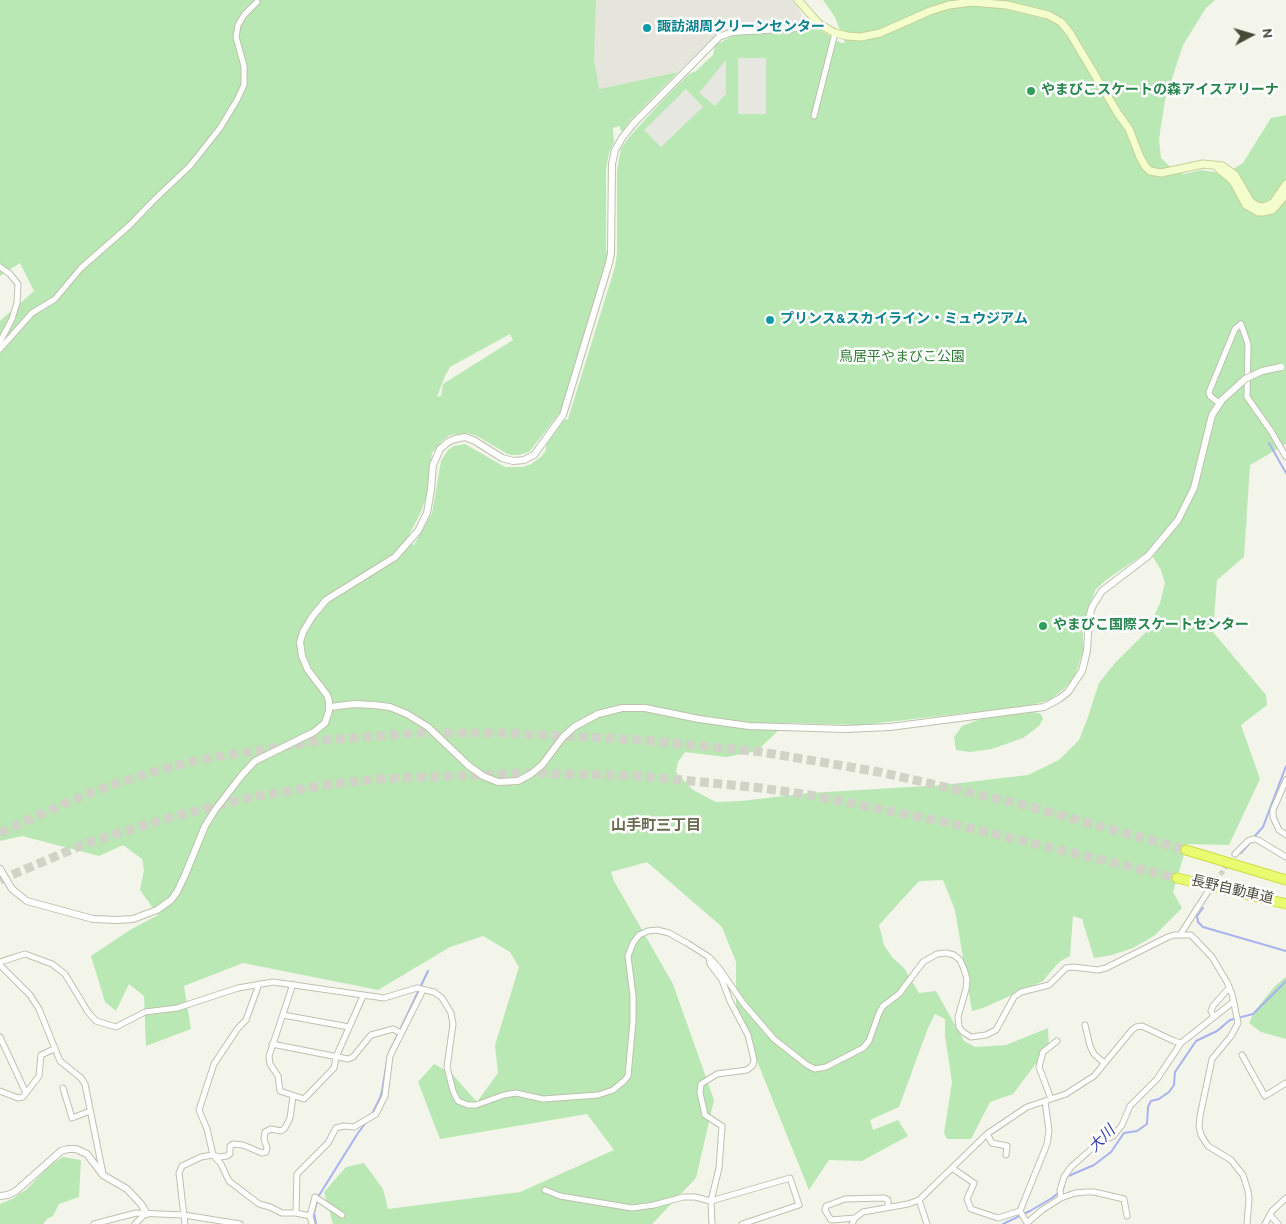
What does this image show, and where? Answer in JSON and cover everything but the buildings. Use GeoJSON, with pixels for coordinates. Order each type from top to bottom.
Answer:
{"type":"FeatureCollection","features":[{"type":"Feature","properties":{"kind":"highway","name":"長野自動車道"},"geometry":{"type":"LineString","coordinates":[[1186,850],[1286,880]]}},
{"type":"Feature","properties":{"kind":"highway","name":"長野自動車道"},"geometry":{"type":"LineString","coordinates":[[1177,878],[1286,904]]}},
{"type":"Feature","properties":{"kind":"main road"},"geometry":{"type":"LineString","coordinates":[[798,0],[819,24],[835,33],[861,37],[880,32],[949,5],[972,2],[1008,5],[1048,15],[1061,22],[1070,33],[1129,129],[1147,168],[1155,173],[1161,173],[1196,165],[1210,164],[1222,166],[1229,169],[1241,183],[1250,201],[1262,207],[1273,203],[1286,184]]}},
{"type":"Feature","properties":{"kind":"main road"},"geometry":{"type":"LineString","coordinates":[[1216,166],[1233,181],[1246,204],[1253,210],[1262,212],[1272,210],[1286,193]]}},
{"type":"Feature","properties":{"kind":"street"},"geometry":{"type":"LineString","coordinates":[[0,349],[32,313],[55,299],[81,268],[130,225],[190,166],[220,128],[237,100],[244,84],[244,66],[236,37],[238,24],[244,14],[257,2]]}},
{"type":"Feature","properties":{"kind":"street"},"geometry":{"type":"LineString","coordinates":[[0,869],[12,889],[26,901],[80,916],[108,920],[125,920],[137,918],[157,910],[168,902],[177,892],[215,810],[242,775],[255,761],[318,730],[327,719],[330,707],[327,695],[308,670],[302,656],[300,642],[303,632],[326,600],[395,558],[418,532],[427,513],[433,465],[440,449],[448,442],[465,438],[475,441],[502,458],[513,461],[524,460],[534,454],[563,415],[610,263],[612,164],[622,138],[633,124],[719,37],[732,32],[798,28],[819,24]]}},
{"type":"Feature","properties":{"kind":"street"},"geometry":{"type":"LineString","coordinates":[[814,116],[835,33]]}},
{"type":"Feature","properties":{"kind":"street"},"geometry":{"type":"LineString","coordinates":[[0,267],[10,274],[18,284],[17,303],[12,319],[0,342]]}},
{"type":"Feature","properties":{"kind":"street"},"geometry":{"type":"LineString","coordinates":[[1221,401],[1210,396],[1209,392],[1235,329],[1241,324],[1248,344],[1247,397],[1271,431],[1286,457]]}},
{"type":"Feature","properties":{"kind":"street"},"geometry":{"type":"LineString","coordinates":[[330,707],[354,704],[374,705],[390,707],[407,714],[428,727],[469,766],[483,776],[498,782],[518,781],[530,774],[542,765],[563,737],[574,727],[598,714],[622,708],[645,708],[699,719],[749,726],[845,729],[890,727],[1044,707],[1068,692],[1082,672],[1087,650],[1089,618],[1092,607],[1102,590],[1148,556],[1178,520],[1194,488],[1212,415],[1221,401],[1245,380],[1262,371],[1283,367]]}},
{"type":"Feature","properties":{"kind":"street"},"geometry":{"type":"LineString","coordinates":[[1286,780],[1273,810],[1275,823],[1279,830],[1286,835]]}},
{"type":"Feature","properties":{"kind":"street"},"geometry":{"type":"LineString","coordinates":[[1235,854],[1248,841],[1253,839],[1258,840],[1286,857]]}},
{"type":"Feature","properties":{"kind":"street"},"geometry":{"type":"LineString","coordinates":[[1180,935],[1207,892]]}},
{"type":"Feature","properties":{"kind":"street"},"geometry":{"type":"LineString","coordinates":[[103,1175],[82,1078],[60,1061],[39,1009],[30,995],[0,963],[25,954],[52,964],[65,974],[96,1022],[116,1027],[144,1012],[177,1008],[238,988],[273,982],[384,998],[417,988],[434,992],[442,998],[451,1013],[453,1024],[447,1068],[453,1091],[458,1101],[468,1105],[476,1105],[504,1095],[516,1093],[543,1099],[598,1095],[613,1090],[628,1076],[634,1021],[628,956],[633,943],[639,935],[648,930],[668,933],[688,943],[708,958],[719,968],[743,1003],[774,1038],[815,1069],[821,1069],[863,1048],[869,1042],[878,1013],[883,1006],[899,994],[923,962],[937,954],[946,953],[954,955],[960,960],[964,968],[967,979],[966,989],[958,1018],[959,1027],[971,1037],[986,1035],[996,1030],[1014,997],[1021,992],[1049,984],[1066,968],[1098,970],[1106,968],[1168,937],[1180,935],[1191,936],[1212,957],[1229,988],[1238,1023],[1231,1036],[1212,1059],[1199,1127],[1201,1135],[1208,1146],[1231,1160],[1243,1175],[1249,1199],[1246,1224]]}},
{"type":"Feature","properties":{"kind":"street"},"geometry":{"type":"LineString","coordinates":[[708,958],[710,964],[722,980],[730,1001],[748,1035],[754,1060],[753,1065],[747,1070],[717,1074],[701,1084],[700,1093],[706,1115],[722,1126],[719,1168],[711,1201],[712,1224]]}},
{"type":"Feature","properties":{"kind":"street"},"geometry":{"type":"LineString","coordinates":[[259,984],[246,1020],[238,1028],[214,1064],[199,1110],[208,1129],[213,1155],[221,1164],[230,1181],[252,1200],[282,1213],[296,1212],[310,1216]]}},
{"type":"Feature","properties":{"kind":"street"},"geometry":{"type":"LineString","coordinates":[[293,984],[268,1056],[270,1064],[278,1076],[280,1091],[304,1099],[334,1068],[336,1057],[363,996]]}},
{"type":"Feature","properties":{"kind":"street"},"geometry":{"type":"LineString","coordinates":[[1214,1017],[1213,1006],[1229,988]]}},
{"type":"Feature","properties":{"kind":"street"},"geometry":{"type":"LineString","coordinates":[[296,1212],[297,1174],[328,1143],[336,1128],[344,1126],[354,1127],[376,1114],[385,1096],[390,1056],[423,990]]}},
{"type":"Feature","properties":{"kind":"street"},"geometry":{"type":"LineString","coordinates":[[1061,1198],[1060,1190],[1064,1177],[1071,1167],[1098,1144],[1113,1136],[1122,1125],[1130,1106],[1157,1079],[1181,1042],[1233,1002]]}},
{"type":"Feature","properties":{"kind":"street"},"geometry":{"type":"LineString","coordinates":[[283,1015],[349,1027]]}},
{"type":"Feature","properties":{"kind":"street"},"geometry":{"type":"LineString","coordinates":[[1085,1025],[1094,1054],[1104,1063]]}},
{"type":"Feature","properties":{"kind":"street"},"geometry":{"type":"LineString","coordinates":[[852,1224],[855,1218],[863,1212],[908,1204],[919,1200],[987,1134],[1027,1107],[1066,1094],[1094,1076],[1136,1027],[1142,1026],[1174,1041],[1181,1042]]}},
{"type":"Feature","properties":{"kind":"street"},"geometry":{"type":"LineString","coordinates":[[272,1044],[348,1059],[353,1057],[371,1034],[393,1029],[401,1033]]}},
{"type":"Feature","properties":{"kind":"street"},"geometry":{"type":"LineString","coordinates":[[0,1038],[26,1093]]}},
{"type":"Feature","properties":{"kind":"street"},"geometry":{"type":"LineString","coordinates":[[1020,1211],[1047,1144],[1049,1131],[1048,1100],[1039,1067],[1043,1052],[1057,1041]]}},
{"type":"Feature","properties":{"kind":"street"},"geometry":{"type":"LineString","coordinates":[[0,1091],[18,1098],[23,1097],[39,1076],[41,1055],[54,1049]]}},
{"type":"Feature","properties":{"kind":"street"},"geometry":{"type":"LineString","coordinates":[[1242,1055],[1265,1096],[1286,1083]]}},
{"type":"Feature","properties":{"kind":"street"},"geometry":{"type":"LineString","coordinates":[[63,1088],[72,1118],[90,1111]]}},
{"type":"Feature","properties":{"kind":"street"},"geometry":{"type":"LineString","coordinates":[[185,1224],[180,1169],[194,1159],[213,1155],[227,1156],[230,1154],[230,1146],[238,1144],[262,1153],[266,1152],[265,1132],[271,1128],[281,1131],[285,1128],[290,1118],[294,1096]]}},
{"type":"Feature","properties":{"kind":"street"},"geometry":{"type":"LineString","coordinates":[[987,1134],[992,1143],[1007,1146],[1006,1155]]}},
{"type":"Feature","properties":{"kind":"street"},"geometry":{"type":"LineString","coordinates":[[0,1196],[16,1191],[57,1154],[68,1149],[76,1149],[83,1152],[103,1175],[128,1189],[141,1204],[146,1214]]}},
{"type":"Feature","properties":{"kind":"street"},"geometry":{"type":"LineString","coordinates":[[952,1168],[974,1182],[967,1199],[971,1208],[998,1218],[1020,1211]]}},
{"type":"Feature","properties":{"kind":"street"},"geometry":{"type":"LineString","coordinates":[[544,1190],[560,1196],[632,1208],[654,1205],[683,1197],[711,1201],[790,1178],[799,1206],[742,1224]]}},
{"type":"Feature","properties":{"kind":"street"},"geometry":{"type":"LineString","coordinates":[[1020,1211],[1027,1223],[1042,1210],[1061,1198],[1076,1193],[1094,1192],[1124,1199],[1127,1216]]}},
{"type":"Feature","properties":{"kind":"street"},"geometry":{"type":"LineString","coordinates":[[312,1224],[310,1216],[315,1198],[342,1214]]}},
{"type":"Feature","properties":{"kind":"street"},"geometry":{"type":"LineString","coordinates":[[855,1218],[831,1220],[825,1210],[826,1206],[846,1199],[884,1198],[888,1200],[888,1207]]}},
{"type":"Feature","properties":{"kind":"street"},"geometry":{"type":"LineString","coordinates":[[1265,1224],[1270,1215],[1286,1198]]}},
{"type":"Feature","properties":{"kind":"street"},"geometry":{"type":"LineString","coordinates":[[919,1200],[927,1224]]}},
{"type":"Feature","properties":{"kind":"street"},"geometry":{"type":"LineString","coordinates":[[135,1224],[146,1214]]}},
{"type":"Feature","properties":{"kind":"street"},"geometry":{"type":"LineString","coordinates":[[94,1224],[116,1217],[146,1214],[184,1216],[240,1224]]}},
{"type":"Feature","properties":{"kind":"street"},"geometry":{"type":"LineString","coordinates":[[1270,1215],[1278,1224]]}},
{"type":"Feature","properties":{"kind":"shaded area"},"geometry":{"type":"Polygon","coordinates":[[[580,0],[793,0],[802,14],[800,20],[806,21],[805,24],[760,25],[758,23],[731,28],[722,31],[709,41],[678,72],[595,90],[580,0]]]}},
{"type":"Feature","properties":{"kind":"shaded area"},"geometry":{"type":"Polygon","coordinates":[[[738,58],[766,58],[766,114],[738,114],[738,58]]]}},
{"type":"Feature","properties":{"kind":"shaded area"},"geometry":{"type":"Polygon","coordinates":[[[726,60],[726,94],[715,106],[699,93],[726,60]]]}},
{"type":"Feature","properties":{"kind":"shaded area"},"geometry":{"type":"Polygon","coordinates":[[[686,89],[703,107],[661,147],[644,130],[686,89]]]}},
{"type":"Feature","properties":{"kind":"green space","name":"鳥居平やまびこ公園"},"geometry":{"type":"Polygon","coordinates":[[[0,0],[596,0],[594,59],[599,89],[678,72],[628,123],[623,131],[620,130],[620,126],[613,128],[614,142],[609,153],[606,169],[607,253],[605,268],[562,410],[529,452],[519,455],[510,455],[477,436],[467,433],[450,435],[443,440],[432,453],[427,495],[421,512],[409,535],[410,543],[414,545],[432,513],[441,461],[448,450],[454,446],[465,444],[505,467],[523,467],[541,457],[546,450],[546,445],[564,420],[568,419],[615,267],[617,253],[617,171],[621,148],[665,98],[689,74],[696,71],[713,55],[715,45],[735,35],[798,31],[815,27],[841,43],[845,43],[835,17],[823,0],[1215,0],[1206,8],[1183,45],[1165,100],[1159,139],[1161,158],[1176,172],[1184,174],[1201,170],[1215,172],[1220,175],[1225,174],[1243,163],[1271,118],[1286,115],[1286,444],[1250,465],[1244,557],[1217,580],[1213,632],[1266,695],[1267,705],[1241,725],[1260,779],[1229,845],[1187,844],[1173,892],[1182,908],[1154,936],[1133,948],[1112,955],[1094,958],[1082,919],[1073,916],[1070,956],[1059,962],[1043,981],[983,1008],[972,1011],[955,910],[943,880],[919,881],[879,925],[884,945],[892,957],[904,968],[919,993],[936,991],[964,1041],[975,1047],[1006,1045],[1048,1028],[1049,1046],[1013,1094],[990,1102],[971,1139],[947,1139],[944,1133],[952,1082],[945,1036],[945,1019],[935,1014],[899,1107],[870,1120],[873,1130],[898,1120],[908,1136],[862,1161],[829,1160],[809,1190],[736,1009],[736,962],[722,927],[647,862],[611,872],[614,881],[673,984],[714,1100],[696,1178],[652,1224],[333,1224],[324,1192],[346,1167],[364,1163],[383,1189],[388,1209],[520,1192],[614,1150],[587,1114],[440,1139],[418,1082],[434,1064],[452,1074],[477,1102],[498,1073],[495,1045],[519,967],[510,952],[483,936],[450,947],[378,990],[243,963],[184,986],[191,1029],[146,1046],[144,996],[129,984],[116,1011],[105,1002],[91,956],[130,930],[158,915],[140,890],[144,870],[142,859],[123,845],[99,856],[22,836],[0,841],[0,321],[34,291],[20,263],[0,276],[0,0]],[[510,334],[450,367],[437,397],[441,396],[443,384],[513,340],[510,334]],[[1144,554],[1096,589],[1087,611],[1083,629],[1083,651],[1075,676],[1067,686],[1050,700],[1027,706],[861,725],[786,723],[757,751],[726,757],[685,752],[678,762],[676,772],[693,790],[716,802],[810,793],[943,785],[1028,775],[1059,760],[1079,740],[1099,683],[1115,663],[1147,631],[1160,603],[1165,583],[1161,570],[1153,557],[1144,554]]]}},
{"type":"Feature","properties":{"kind":"green space"},"geometry":{"type":"Polygon","coordinates":[[[1031,711],[1041,714],[1043,719],[1039,726],[1023,738],[992,749],[970,752],[956,750],[954,737],[962,726],[992,715],[1031,711]]]}},
{"type":"Feature","properties":{"kind":"green space"},"geometry":{"type":"Polygon","coordinates":[[[1286,977],[1286,1039],[1261,1032],[1249,1023],[1254,1012],[1262,1002],[1275,986],[1286,977]]]}},
{"type":"Feature","properties":{"kind":"green space"},"geometry":{"type":"Polygon","coordinates":[[[63,1157],[81,1160],[79,1197],[59,1204],[53,1216],[43,1224],[0,1224],[0,1204],[27,1189],[50,1165],[63,1157]]]}},
{"type":"Feature","properties":{"kind":"waterway","name":"大川"},"geometry":{"type":"LineString","coordinates":[[1269,443],[1286,473]]}},
{"type":"Feature","properties":{"kind":"waterway","name":"大川"},"geometry":{"type":"LineString","coordinates":[[1253,838],[1263,827],[1286,766]]}},
{"type":"Feature","properties":{"kind":"waterway","name":"大川"},"geometry":{"type":"LineString","coordinates":[[1241,853],[1249,844]]}},
{"type":"Feature","properties":{"kind":"waterway","name":"大川"},"geometry":{"type":"LineString","coordinates":[[1203,908],[1197,916],[1198,922],[1203,927],[1286,951]]}},
{"type":"Feature","properties":{"kind":"waterway"},"geometry":{"type":"LineString","coordinates":[[372,1114],[382,1091],[388,1055],[428,971]]}},
{"type":"Feature","properties":{"kind":"waterway","name":"大川"},"geometry":{"type":"LineString","coordinates":[[1066,1177],[1094,1165],[1111,1152],[1124,1133],[1137,1131],[1147,1124],[1148,1107],[1151,1101],[1159,1099],[1169,1092],[1174,1085],[1175,1072],[1196,1041],[1217,1031],[1230,1020],[1253,1014],[1286,981]]}},
{"type":"Feature","properties":{"kind":"waterway"},"geometry":{"type":"LineString","coordinates":[[316,1224],[314,1213],[318,1197],[368,1120]]}},
{"type":"Feature","properties":{"kind":"waterway","name":"大川"},"geometry":{"type":"LineString","coordinates":[[1003,1224],[1052,1198],[1064,1186]]}},
{"type":"Feature","properties":{"kind":"tunnel"},"geometry":{"type":"LineString","coordinates":[[0,833],[72,800],[118,783],[203,759],[325,740],[417,733],[507,733],[643,740],[762,752],[821,762],[879,772],[1024,805],[1186,850]]}},
{"type":"Feature","properties":{"kind":"tunnel"},"geometry":{"type":"LineString","coordinates":[[0,880],[87,843],[175,816],[252,797],[378,779],[526,773],[641,776],[810,795],[945,822],[1177,878]]}},
{"type":"Feature","properties":{"kind":"tunnel"},"geometry":{"type":"LineString","coordinates":[[1207,893],[1235,854]]}},
{"type":"Feature","properties":{"kind":"place","name":"諏訪湖周クリーンセンター"},"geometry":{"type":"Point","coordinates":[647,28]}},
{"type":"Feature","properties":{"kind":"place","name":"やまびこスケートの森アイスアリーナ"},"geometry":{"type":"Point","coordinates":[1031,91]}},
{"type":"Feature","properties":{"kind":"place","name":"プリンス&スカイライン・ミュウジアム"},"geometry":{"type":"Point","coordinates":[770,320]}},
{"type":"Feature","properties":{"kind":"place","name":"やまびこ国際スケートセンター"},"geometry":{"type":"Point","coordinates":[1043,626]}},
{"type":"Feature","properties":{"kind":"district","name":"山手町三丁目"},"geometry":{"type":"Point","coordinates":[656,827]}}]}
